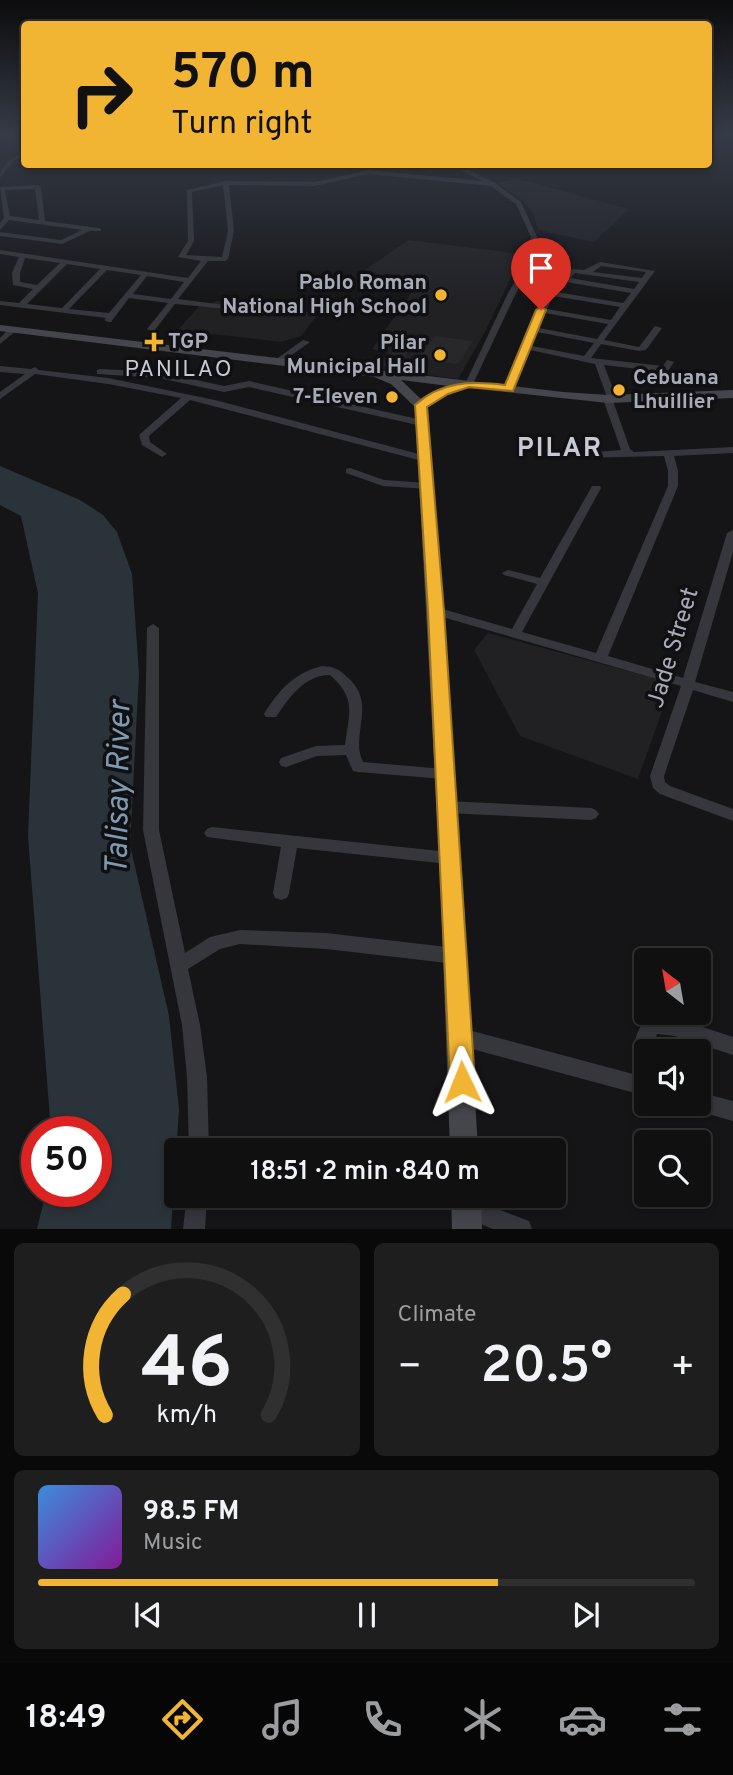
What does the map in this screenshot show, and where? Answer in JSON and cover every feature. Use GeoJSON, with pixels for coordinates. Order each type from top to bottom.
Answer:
{"type":"FeatureCollection","features":[{"type":"Feature","properties":{"kind":"main road"},"geometry":{"type":"LineString","coordinates":[[7,329],[559,395],[610,399],[733,394]]}},
{"type":"Feature","properties":{"kind":"main road"},"geometry":{"type":"LineString","coordinates":[[370,371],[400,384],[422,414],[461,1037],[464,1138]]}},
{"type":"Feature","properties":{"kind":"main road"},"geometry":{"type":"LineString","coordinates":[[422,414],[443,392],[469,384]]}},
{"type":"Feature","properties":{"kind":"street"},"geometry":{"type":"LineString","coordinates":[[0,228],[7,218],[1,190]]}},
{"type":"Feature","properties":{"kind":"street"},"geometry":{"type":"LineString","coordinates":[[38,190],[42,222]]}},
{"type":"Feature","properties":{"kind":"street"},"geometry":{"type":"LineString","coordinates":[[195,190],[188,192],[191,241],[181,257],[225,259],[233,234],[227,190]]}},
{"type":"Feature","properties":{"kind":"street"},"geometry":{"type":"LineString","coordinates":[[469,384],[512,293],[527,268],[534,237],[519,203],[502,190]]}},
{"type":"Feature","properties":{"kind":"street"},"geometry":{"type":"LineString","coordinates":[[7,218],[99,230]]}},
{"type":"Feature","properties":{"kind":"street"},"geometry":{"type":"LineString","coordinates":[[0,234],[59,242],[88,228]]}},
{"type":"Feature","properties":{"kind":"street"},"geometry":{"type":"LineString","coordinates":[[0,252],[189,280]]}},
{"type":"Feature","properties":{"kind":"street"},"geometry":{"type":"LineString","coordinates":[[23,255],[16,273],[16,283],[38,288]]}},
{"type":"Feature","properties":{"kind":"street"},"geometry":{"type":"LineString","coordinates":[[151,329],[206,258]]}},
{"type":"Feature","properties":{"kind":"street"},"geometry":{"type":"LineString","coordinates":[[21,305],[65,261]]}},
{"type":"Feature","properties":{"kind":"street"},"geometry":{"type":"LineString","coordinates":[[586,359],[651,271],[600,264],[587,272]]}},
{"type":"Feature","properties":{"kind":"street"},"geometry":{"type":"LineString","coordinates":[[64,310],[106,267]]}},
{"type":"Feature","properties":{"kind":"street"},"geometry":{"type":"LineString","coordinates":[[509,389],[541,310],[550,293],[564,279],[575,271],[644,281]]}},
{"type":"Feature","properties":{"kind":"street"},"geometry":{"type":"LineString","coordinates":[[0,303],[64,310],[108,319],[146,273]]}},
{"type":"Feature","properties":{"kind":"street"},"geometry":{"type":"LineString","coordinates":[[564,279],[636,292]]}},
{"type":"Feature","properties":{"kind":"street"},"geometry":{"type":"LineString","coordinates":[[550,293],[625,306]]}},
{"type":"Feature","properties":{"kind":"street"},"geometry":{"type":"LineString","coordinates":[[128,296],[225,307]]}},
{"type":"Feature","properties":{"kind":"street"},"geometry":{"type":"LineString","coordinates":[[541,310],[613,323]]}},
{"type":"Feature","properties":{"kind":"street"},"geometry":{"type":"LineString","coordinates":[[534,329],[639,349],[643,348],[657,328]]}},
{"type":"Feature","properties":{"kind":"street"},"geometry":{"type":"LineString","coordinates":[[0,342],[7,329]]}},
{"type":"Feature","properties":{"kind":"street"},"geometry":{"type":"LineString","coordinates":[[279,360],[283,355],[295,353],[306,342]]}},
{"type":"Feature","properties":{"kind":"street"},"geometry":{"type":"LineString","coordinates":[[526,347],[599,362],[662,369],[667,368],[670,362]]}},
{"type":"Feature","properties":{"kind":"street"},"geometry":{"type":"LineString","coordinates":[[599,362],[628,453]]}},
{"type":"Feature","properties":{"kind":"street"},"geometry":{"type":"LineString","coordinates":[[0,369],[159,375],[224,389],[249,384],[422,414]]}},
{"type":"Feature","properties":{"kind":"street"},"geometry":{"type":"LineString","coordinates":[[0,396],[35,370]]}},
{"type":"Feature","properties":{"kind":"street"},"geometry":{"type":"LineString","coordinates":[[68,373],[187,398],[426,458]]}},
{"type":"Feature","properties":{"kind":"street"},"geometry":{"type":"LineString","coordinates":[[162,454],[145,443],[144,435],[187,398]]}},
{"type":"Feature","properties":{"kind":"street"},"geometry":{"type":"LineString","coordinates":[[583,456],[628,453],[638,456],[733,450]]}},
{"type":"Feature","properties":{"kind":"street"},"geometry":{"type":"LineString","coordinates":[[600,660],[673,486],[673,471],[668,454]]}},
{"type":"Feature","properties":{"kind":"street"},"geometry":{"type":"LineString","coordinates":[[351,471],[383,483],[428,486]]}},
{"type":"Feature","properties":{"kind":"street"},"geometry":{"type":"LineString","coordinates":[[514,634],[596,488]]}},
{"type":"Feature","properties":{"kind":"street","name":"Jade Street"},"geometry":{"type":"LineString","coordinates":[[733,533],[688,684],[657,776],[658,784],[665,790],[733,815]]}},
{"type":"Feature","properties":{"kind":"street"},"geometry":{"type":"LineString","coordinates":[[508,573],[543,582]]}},
{"type":"Feature","properties":{"kind":"street"},"geometry":{"type":"LineString","coordinates":[[436,611],[733,697]]}},
{"type":"Feature","properties":{"kind":"street"},"geometry":{"type":"LineString","coordinates":[[153,628],[151,830],[162,897],[180,965],[197,1077],[199,1138]]}},
{"type":"Feature","properties":{"kind":"street"},"geometry":{"type":"LineString","coordinates":[[271,715],[291,685],[319,671],[333,670],[349,684],[356,696],[354,750],[358,767],[444,774]]}},
{"type":"Feature","properties":{"kind":"street"},"geometry":{"type":"LineString","coordinates":[[286,762],[316,751],[354,750]]}},
{"type":"Feature","properties":{"kind":"street"},"geometry":{"type":"LineString","coordinates":[[446,807],[590,814]]}},
{"type":"Feature","properties":{"kind":"street"},"geometry":{"type":"LineString","coordinates":[[212,833],[449,858]]}},
{"type":"Feature","properties":{"kind":"street"},"geometry":{"type":"LineString","coordinates":[[281,893],[290,841]]}},
{"type":"Feature","properties":{"kind":"street"},"geometry":{"type":"LineString","coordinates":[[180,965],[216,942],[240,937],[326,941],[456,956]]}},
{"type":"Feature","properties":{"kind":"street"},"geometry":{"type":"LineString","coordinates":[[646,1039],[647,1030],[653,1025],[676,1027],[733,1046]]}},
{"type":"Feature","properties":{"kind":"street"},"geometry":{"type":"LineString","coordinates":[[461,1037],[634,1084]]}},
{"type":"Feature","properties":{"kind":"street"},"geometry":{"type":"LineString","coordinates":[[711,1105],[733,1111]]}},
{"type":"Feature","properties":{"kind":"street"},"geometry":{"type":"LineString","coordinates":[[194,1229],[196,1208]]}},
{"type":"Feature","properties":{"kind":"street"},"geometry":{"type":"LineString","coordinates":[[466,1211],[521,1229]]}},
{"type":"Feature","properties":{"kind":"shaded area"},"geometry":{"type":"Polygon","coordinates":[[[508,190],[560,190],[629,209],[594,242],[538,230],[533,213],[521,199],[508,190]]]}},
{"type":"Feature","properties":{"kind":"shaded area"},"geometry":{"type":"Polygon","coordinates":[[[409,240],[522,254],[485,332],[458,379],[375,368],[388,353],[372,349],[420,280],[362,272],[409,240]]]}},
{"type":"Feature","properties":{"kind":"shaded area"},"geometry":{"type":"Polygon","coordinates":[[[215,301],[319,313],[301,336],[281,342],[178,330],[200,305],[209,306],[215,301]]]}},
{"type":"Feature","properties":{"kind":"shaded area"},"geometry":{"type":"Polygon","coordinates":[[[488,633],[672,683],[638,779],[520,736],[474,650],[488,633]]]}},
{"type":"Feature","properties":{"kind":"water","name":"Talisay River"},"geometry":{"type":"Polygon","coordinates":[[[0,466],[80,500],[103,515],[117,532],[132,574],[139,674],[130,845],[169,1016],[179,1110],[177,1138],[164,1138],[164,1208],[172,1208],[171,1229],[37,1229],[42,1207],[112,1207],[112,1116],[50,1116],[28,836],[38,593],[21,516],[0,505],[0,466]]]}},
{"type":"Feature","properties":{"kind":"building"},"geometry":{"type":"Polygon","coordinates":[[[435,336],[473,341],[458,364],[419,358],[435,336]]]}},
{"type":"Feature","properties":{"kind":"building"},"geometry":{"type":"Polygon","coordinates":[[[395,349],[408,351],[396,367],[383,365],[395,349]]]}},
{"type":"Feature","properties":{"kind":"place","name":"Pablo Roman National High School"},"geometry":{"type":"Point","coordinates":[441,295]}},
{"type":"Feature","properties":{"kind":"place","name":"TGP"},"geometry":{"type":"Point","coordinates":[154,342]}},
{"type":"Feature","properties":{"kind":"place","name":"Pilar Municipal Hall"},"geometry":{"type":"Point","coordinates":[440,355]}},
{"type":"Feature","properties":{"kind":"place","name":"Cebuana Lhuillier"},"geometry":{"type":"Point","coordinates":[619,390]}},
{"type":"Feature","properties":{"kind":"place","name":"7-Eleven"},"geometry":{"type":"Point","coordinates":[392,397]}},
{"type":"Feature","properties":{"kind":"district","name":"PANILAO"},"geometry":{"type":"Point","coordinates":[179,370]}},
{"type":"Feature","properties":{"kind":"district","name":"PILAR"},"geometry":{"type":"Point","coordinates":[560,449]}},
{"type":"Feature","properties":{"kind":"route"},"geometry":{"type":"LineString","coordinates":[[462,1082],[436,611],[421,405],[443,392],[469,384],[509,389],[541,310]]}}]}
